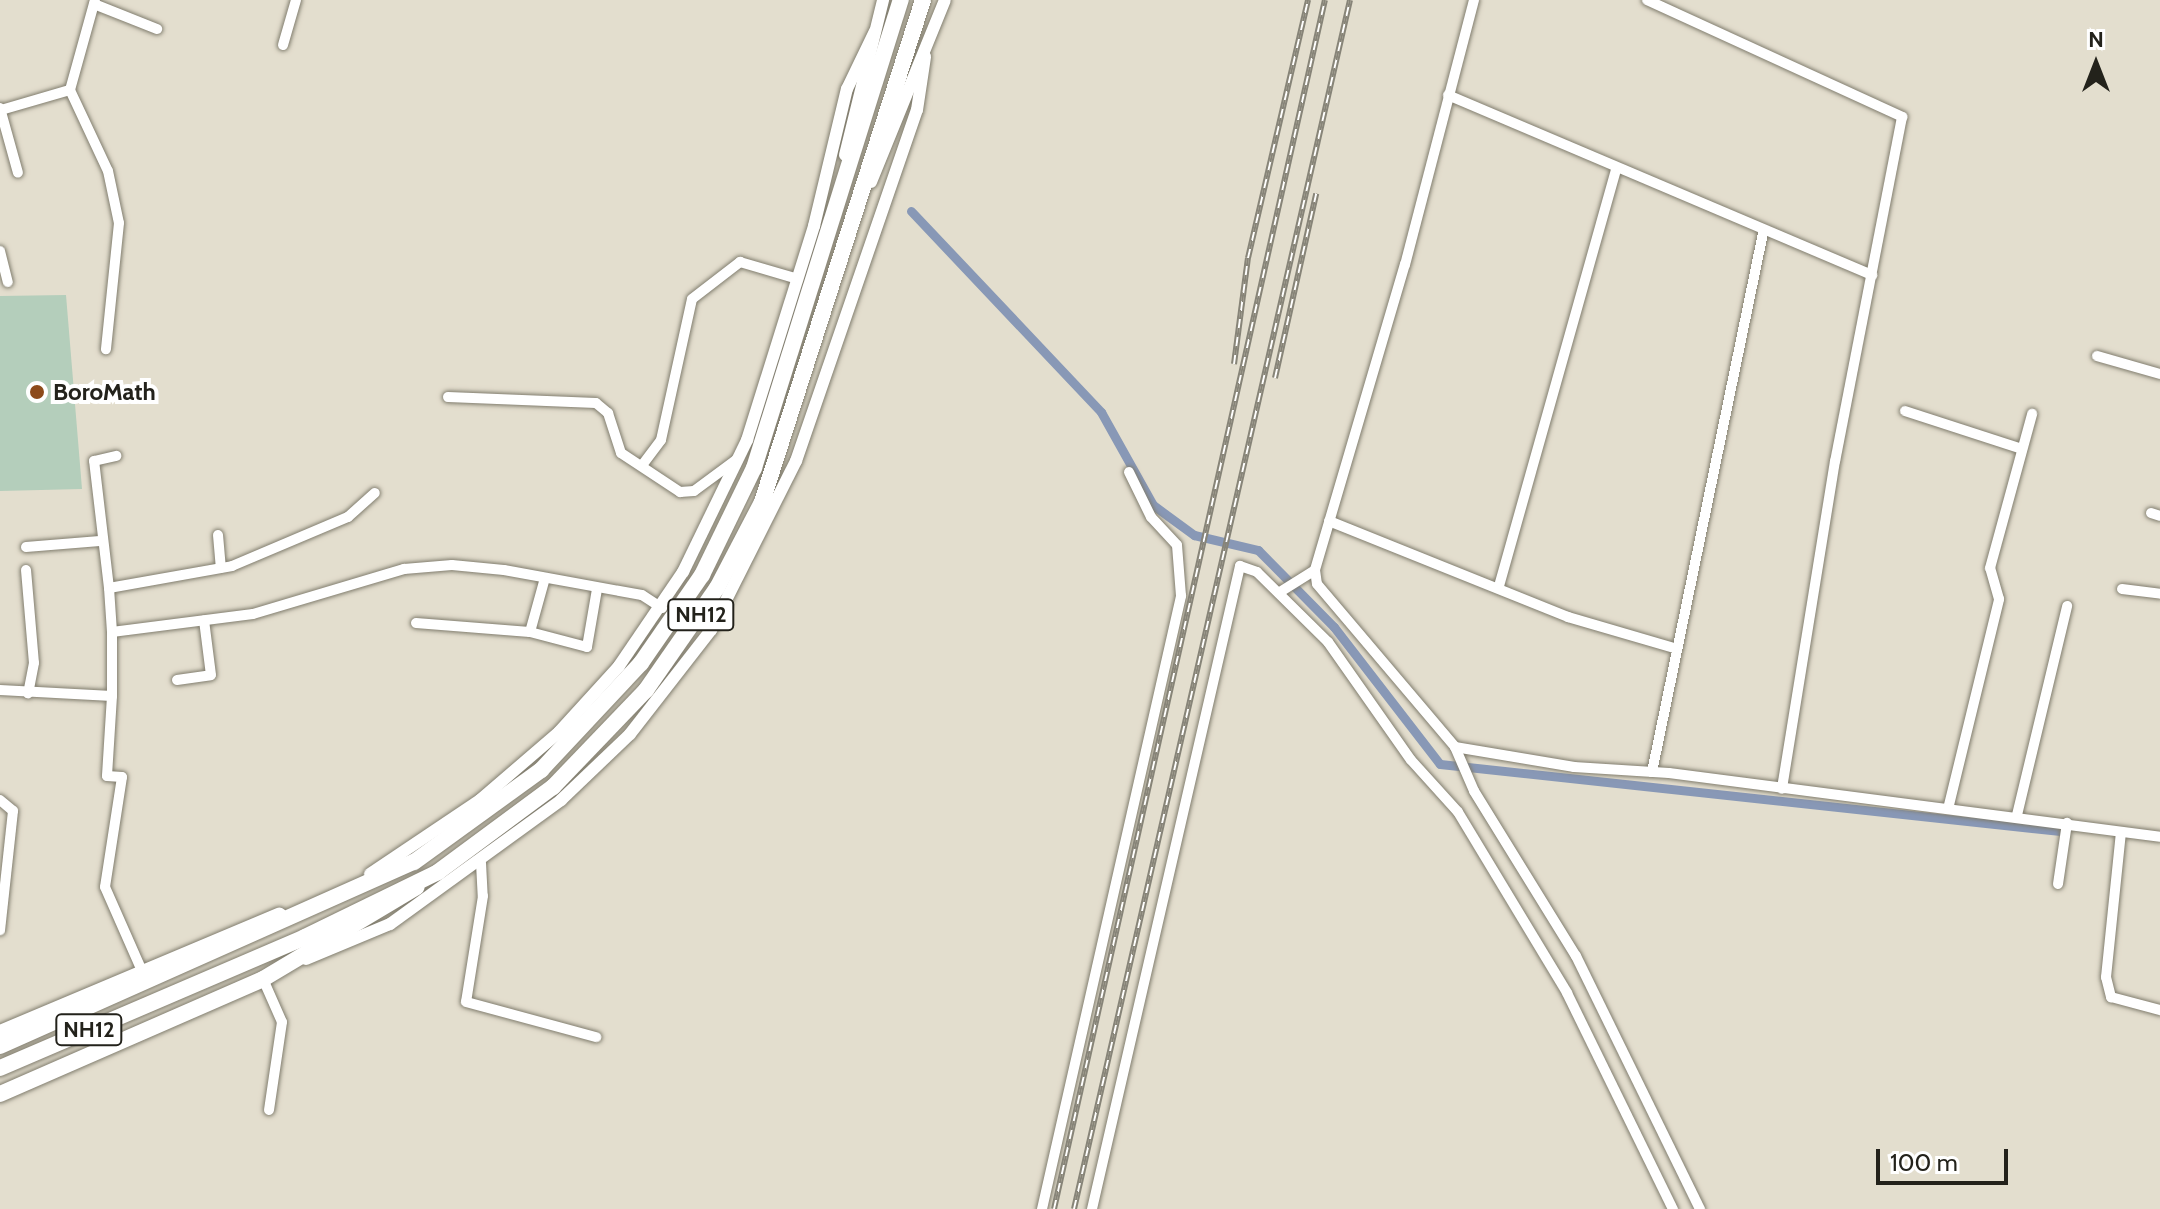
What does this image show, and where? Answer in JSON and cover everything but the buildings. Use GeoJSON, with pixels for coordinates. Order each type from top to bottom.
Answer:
{"type":"FeatureCollection","features":[{"type":"Feature","properties":{"kind":"main road","name":"NH12"},"geometry":{"type":"LineString","coordinates":[[0,1046],[377,882],[441,846],[541,770],[641,663],[692,591],[742,495],[828,241],[901,0]]}},
{"type":"Feature","properties":{"kind":"main road","name":"NH12"},"geometry":{"type":"LineString","coordinates":[[0,1068],[178,991],[438,872],[520,815],[581,760],[659,674],[701,615],[762,502],[859,211],[923,0]]}},
{"type":"Feature","properties":{"kind":"main road"},"geometry":{"type":"LineString","coordinates":[[0,1094],[263,979],[368,922],[438,872]]}},
{"type":"Feature","properties":{"kind":"main road"},"geometry":{"type":"LineString","coordinates":[[0,1033],[142,971],[377,882]]}},
{"type":"Feature","properties":{"kind":"street"},"geometry":{"type":"LineString","coordinates":[[283,45],[296,0]]}},
{"type":"Feature","properties":{"kind":"street"},"geometry":{"type":"LineString","coordinates":[[828,241],[883,0]]}},
{"type":"Feature","properties":{"kind":"street"},"geometry":{"type":"LineString","coordinates":[[859,211],[925,57],[945,0]]}},
{"type":"Feature","properties":{"kind":"street"},"geometry":{"type":"LineString","coordinates":[[1474,0],[1315,570],[1317,584],[1455,747],[1465,773],[1576,956],[1700,1209]]}},
{"type":"Feature","properties":{"kind":"street"},"geometry":{"type":"LineString","coordinates":[[1647,0],[1902,117],[1782,789]]}},
{"type":"Feature","properties":{"kind":"street"},"geometry":{"type":"LineString","coordinates":[[106,349],[119,223],[108,171],[70,90],[94,2],[157,29]]}},
{"type":"Feature","properties":{"kind":"street"},"geometry":{"type":"LineString","coordinates":[[299,909],[382,867],[510,776],[594,694],[662,608],[741,456],[798,279],[847,89],[875,31]]}},
{"type":"Feature","properties":{"kind":"street"},"geometry":{"type":"LineString","coordinates":[[288,966],[390,924],[481,863],[561,800],[630,734],[711,630],[747,567],[811,419],[917,110],[925,57]]}},
{"type":"Feature","properties":{"kind":"street"},"geometry":{"type":"LineString","coordinates":[[18,173],[0,109],[70,90]]}},
{"type":"Feature","properties":{"kind":"street"},"geometry":{"type":"LineString","coordinates":[[1448,95],[1763,233],[1872,275]]}},
{"type":"Feature","properties":{"kind":"street"},"geometry":{"type":"LineString","coordinates":[[1499,586],[1616,169]]}},
{"type":"Feature","properties":{"kind":"street"},"geometry":{"type":"LineString","coordinates":[[1652,772],[1678,656],[1674,648],[1763,233]]}},
{"type":"Feature","properties":{"kind":"street"},"geometry":{"type":"LineString","coordinates":[[0,251],[8,282]]}},
{"type":"Feature","properties":{"kind":"street"},"geometry":{"type":"LineString","coordinates":[[643,464],[661,440],[692,299],[740,262],[798,279]]}},
{"type":"Feature","properties":{"kind":"street"},"geometry":{"type":"LineString","coordinates":[[2097,356],[2160,374]]}},
{"type":"Feature","properties":{"kind":"street"},"geometry":{"type":"LineString","coordinates":[[448,397],[596,403],[608,413],[621,453],[643,464],[680,492],[694,491],[741,456]]}},
{"type":"Feature","properties":{"kind":"street"},"geometry":{"type":"LineString","coordinates":[[1905,411],[2022,449]]}},
{"type":"Feature","properties":{"kind":"street"},"geometry":{"type":"LineString","coordinates":[[1948,809],[1999,599],[1990,568],[2032,414]]}},
{"type":"Feature","properties":{"kind":"street"},"geometry":{"type":"LineString","coordinates":[[116,456],[94,461],[100,541],[109,588],[112,632],[107,776],[122,777],[105,887],[142,971]]}},
{"type":"Feature","properties":{"kind":"street"},"geometry":{"type":"LineString","coordinates":[[1042,1209],[1181,596],[1177,545],[1151,517],[1129,472]]}},
{"type":"Feature","properties":{"kind":"street"},"geometry":{"type":"LineString","coordinates":[[109,588],[221,568],[348,517],[375,493]]}},
{"type":"Feature","properties":{"kind":"street"},"geometry":{"type":"LineString","coordinates":[[1329,521],[1499,586],[1568,617],[1674,648]]}},
{"type":"Feature","properties":{"kind":"street"},"geometry":{"type":"LineString","coordinates":[[218,535],[221,568]]}},
{"type":"Feature","properties":{"kind":"street"},"geometry":{"type":"LineString","coordinates":[[26,547],[100,541]]}},
{"type":"Feature","properties":{"kind":"street"},"geometry":{"type":"LineString","coordinates":[[112,632],[253,614],[404,569],[452,565],[642,595],[662,608]]}},
{"type":"Feature","properties":{"kind":"street"},"geometry":{"type":"LineString","coordinates":[[1092,1209],[1240,566],[1280,592],[1328,642],[1506,885],[1632,1117],[1673,1209]]}},
{"type":"Feature","properties":{"kind":"street"},"geometry":{"type":"LineString","coordinates":[[26,570],[34,663],[28,693]]}},
{"type":"Feature","properties":{"kind":"street"},"geometry":{"type":"LineString","coordinates":[[1280,592],[1315,570]]}},
{"type":"Feature","properties":{"kind":"street"},"geometry":{"type":"LineString","coordinates":[[530,632],[545,578]]}},
{"type":"Feature","properties":{"kind":"street"},"geometry":{"type":"LineString","coordinates":[[416,623],[530,632],[587,647],[597,589]]}},
{"type":"Feature","properties":{"kind":"street"},"geometry":{"type":"LineString","coordinates":[[2122,589],[2160,594]]}},
{"type":"Feature","properties":{"kind":"street"},"geometry":{"type":"LineString","coordinates":[[2017,815],[2067,606]]}},
{"type":"Feature","properties":{"kind":"street"},"geometry":{"type":"LineString","coordinates":[[177,680],[211,675],[204,620]]}},
{"type":"Feature","properties":{"kind":"street"},"geometry":{"type":"LineString","coordinates":[[0,690],[112,696]]}},
{"type":"Feature","properties":{"kind":"street"},"geometry":{"type":"LineString","coordinates":[[1455,747],[1574,767],[1652,772],[2017,815],[2160,837]]}},
{"type":"Feature","properties":{"kind":"street"},"geometry":{"type":"LineString","coordinates":[[0,800],[13,811],[0,930]]}},
{"type":"Feature","properties":{"kind":"street"},"geometry":{"type":"LineString","coordinates":[[2058,884],[2067,823]]}},
{"type":"Feature","properties":{"kind":"street"},"geometry":{"type":"LineString","coordinates":[[2121,832],[2106,977],[2111,997],[2160,1010]]}},
{"type":"Feature","properties":{"kind":"street"},"geometry":{"type":"LineString","coordinates":[[481,863],[483,896],[466,1002],[596,1037]]}},
{"type":"Feature","properties":{"kind":"street"},"geometry":{"type":"LineString","coordinates":[[263,979],[282,1022],[269,1110]]}},
{"type":"Feature","properties":{"kind":"green space","name":"BoroMath"},"geometry":{"type":"Polygon","coordinates":[[[66,295],[82,489],[0,491],[0,296],[66,295]]]}},
{"type":"Feature","properties":{"kind":"waterway"},"geometry":{"type":"LineString","coordinates":[[911,211],[1101,412],[1153,505],[1194,535],[1258,550],[1334,627],[1440,764],[2060,831]]}},
{"type":"Feature","properties":{"kind":"railway"},"geometry":{"type":"LineString","coordinates":[[1234,364],[1248,258],[1308,0]]}},
{"type":"Feature","properties":{"kind":"railway"},"geometry":{"type":"LineString","coordinates":[[1054,1209],[1325,0]]}},
{"type":"Feature","properties":{"kind":"railway"},"geometry":{"type":"LineString","coordinates":[[1074,1209],[1350,0]]}},
{"type":"Feature","properties":{"kind":"railway"},"geometry":{"type":"LineString","coordinates":[[1275,378],[1316,194]]}},
{"type":"Feature","properties":{"kind":"place","name":"BoroMath"},"geometry":{"type":"Point","coordinates":[37,392]}}]}
